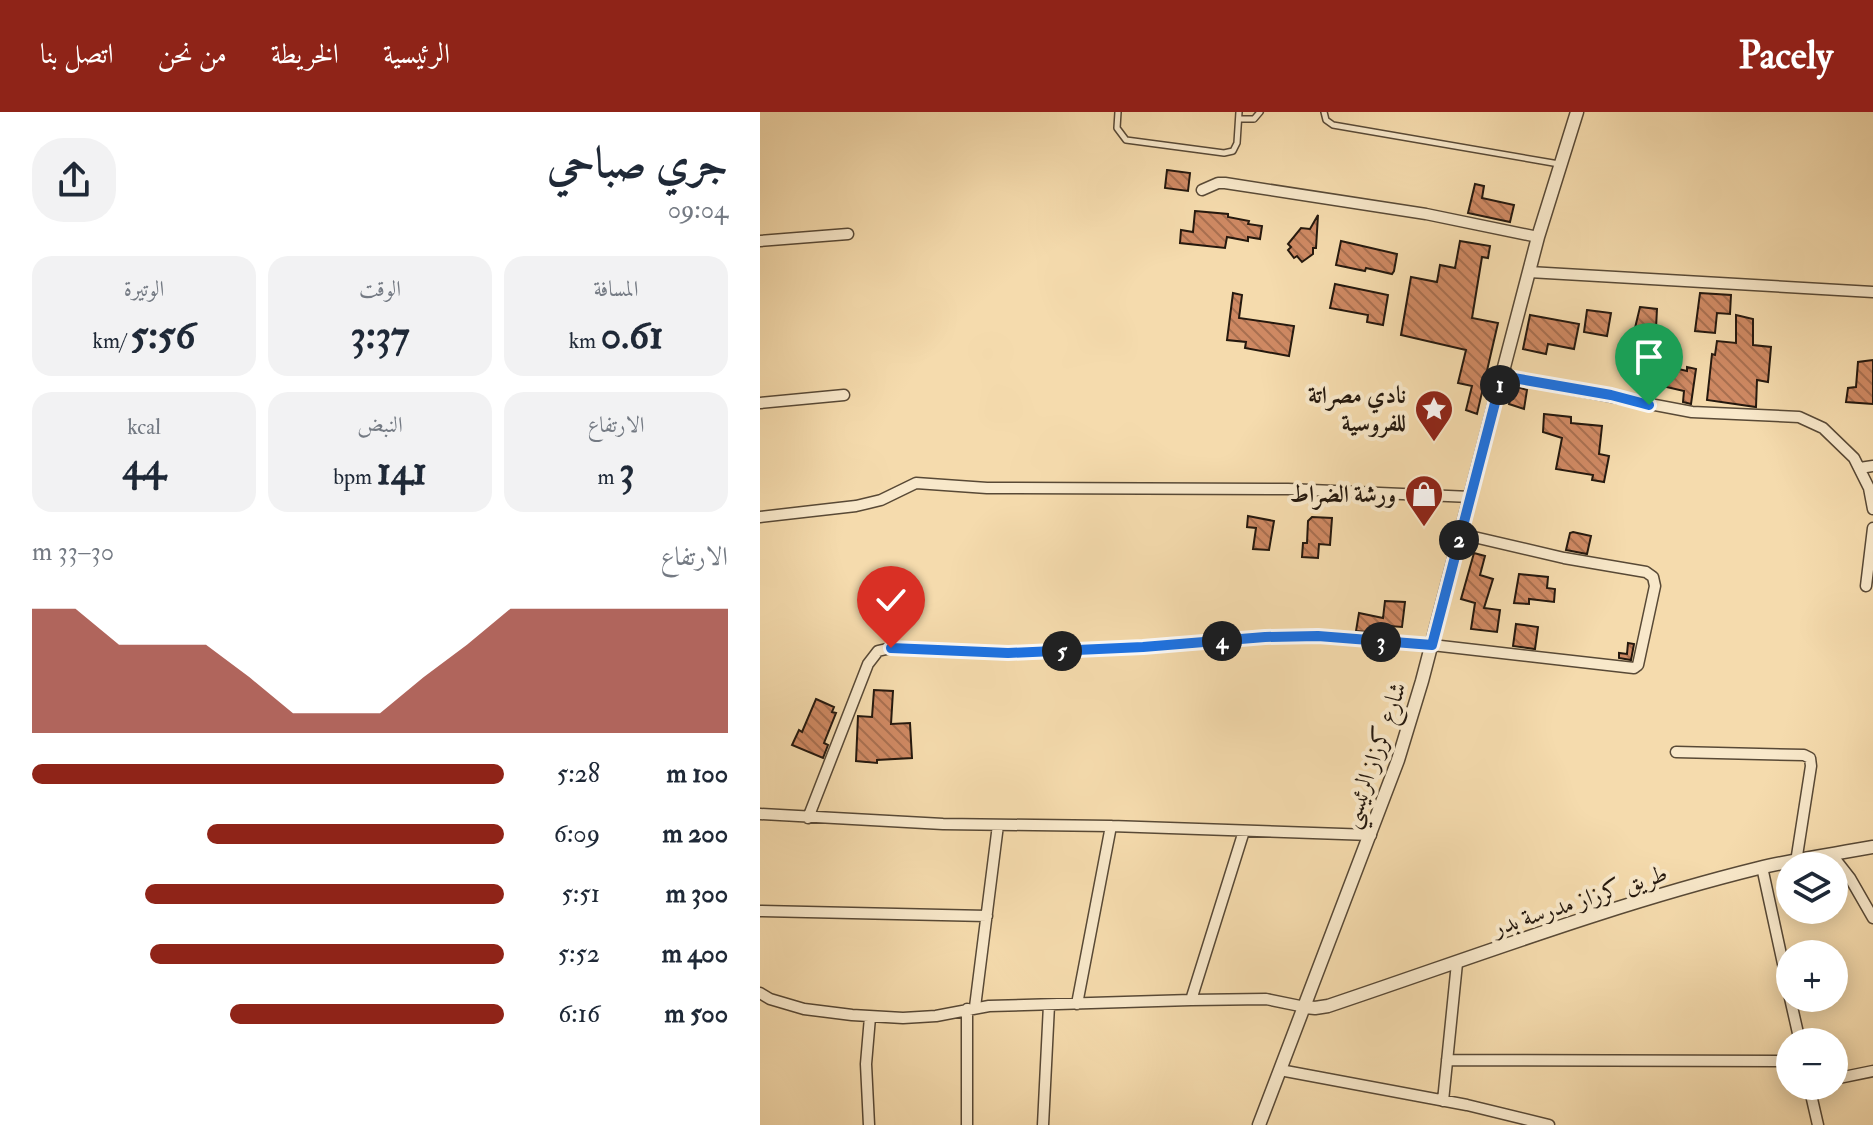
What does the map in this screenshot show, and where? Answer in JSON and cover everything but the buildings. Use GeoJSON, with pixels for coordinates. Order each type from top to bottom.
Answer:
{"type":"FeatureCollection","features":[{"type":"Feature","properties":{"kind":"street","name":"شارع كرزاز الرئيسي"},"geometry":{"type":"LineString","coordinates":[[1259,1125],[1398,760],[1432,645],[1538,237],[1577,112]]}},
{"type":"Feature","properties":{"kind":"street"},"geometry":{"type":"LineString","coordinates":[[1202,190],[1218,183],[1254,187],[1426,214],[1538,237]]}},
{"type":"Feature","properties":{"kind":"street"},"geometry":{"type":"LineString","coordinates":[[760,241],[848,234]]}},
{"type":"Feature","properties":{"kind":"street"},"geometry":{"type":"LineString","coordinates":[[1529,272],[1873,292]]}},
{"type":"Feature","properties":{"kind":"street"},"geometry":{"type":"LineString","coordinates":[[1502,376],[1692,412],[1799,417],[1823,428],[1845,447],[1860,468],[1869,488],[1873,509]]}},
{"type":"Feature","properties":{"kind":"street"},"geometry":{"type":"LineString","coordinates":[[760,403],[844,395]]}},
{"type":"Feature","properties":{"kind":"street"},"geometry":{"type":"LineString","coordinates":[[1860,468],[1873,466]]}},
{"type":"Feature","properties":{"kind":"street"},"geometry":{"type":"LineString","coordinates":[[760,517],[856,506],[881,500],[916,483],[987,488],[1273,489],[1471,497]]}},
{"type":"Feature","properties":{"kind":"street"},"geometry":{"type":"LineString","coordinates":[[1866,586],[1873,528]]}},
{"type":"Feature","properties":{"kind":"street"},"geometry":{"type":"LineString","coordinates":[[808,818],[868,664],[878,651],[891,648],[1008,653],[1318,636],[1432,645],[1609,666],[1634,668],[1638,665],[1655,586],[1653,577],[1646,572],[1564,558],[1461,534]]}},
{"type":"Feature","properties":{"kind":"street"},"geometry":{"type":"LineString","coordinates":[[1676,752],[1804,755],[1810,758],[1798,852]]}},
{"type":"Feature","properties":{"kind":"street"},"geometry":{"type":"LineString","coordinates":[[760,814],[998,825],[1371,835]]}},
{"type":"Feature","properties":{"kind":"street"},"geometry":{"type":"LineString","coordinates":[[967,1125],[971,1008],[987,916],[998,825]]}},
{"type":"Feature","properties":{"kind":"street"},"geometry":{"type":"LineString","coordinates":[[1077,1004],[1111,826]]}},
{"type":"Feature","properties":{"kind":"street"},"geometry":{"type":"LineString","coordinates":[[1191,1000],[1244,831]]}},
{"type":"Feature","properties":{"kind":"street","name":"طريق كرزاز مدرسة بدر"},"geometry":{"type":"LineString","coordinates":[[1847,852],[1873,847]]}},
{"type":"Feature","properties":{"kind":"street","name":"طريق كرزاز مدرسة بدر"},"geometry":{"type":"LineString","coordinates":[[1305,1007],[1328,1006],[1602,915],[1776,865]]}},
{"type":"Feature","properties":{"kind":"street"},"geometry":{"type":"LineString","coordinates":[[1762,867],[1778,940]]}},
{"type":"Feature","properties":{"kind":"street"},"geometry":{"type":"LineString","coordinates":[[1848,875],[1873,918]]}},
{"type":"Feature","properties":{"kind":"street"},"geometry":{"type":"LineString","coordinates":[[760,911],[987,916]]}},
{"type":"Feature","properties":{"kind":"street"},"geometry":{"type":"LineString","coordinates":[[1443,1101],[1457,963]]}},
{"type":"Feature","properties":{"kind":"street"},"geometry":{"type":"LineString","coordinates":[[760,993],[804,1009],[870,1017],[936,1016],[971,1008],[1191,1000],[1266,999],[1305,1007]]}},
{"type":"Feature","properties":{"kind":"street"},"geometry":{"type":"LineString","coordinates":[[1043,1125],[1049,1005]]}},
{"type":"Feature","properties":{"kind":"street"},"geometry":{"type":"LineString","coordinates":[[869,1125],[866,1064],[870,1017]]}},
{"type":"Feature","properties":{"kind":"street"},"geometry":{"type":"LineString","coordinates":[[1447,1060],[1776,1061]]}},
{"type":"Feature","properties":{"kind":"street"},"geometry":{"type":"LineString","coordinates":[[1280,1070],[1549,1125]]}},
{"type":"Feature","properties":{"kind":"street"},"geometry":{"type":"LineString","coordinates":[[1848,1076],[1873,1071]]}},
{"type":"Feature","properties":{"kind":"street"},"geometry":{"type":"LineString","coordinates":[[1812,1100],[1818,1125]]}},
{"type":"Feature","properties":{"kind":"lane"},"geometry":{"type":"LineString","coordinates":[[1118,112],[1119,133],[1130,142],[1224,153],[1236,148],[1239,116],[1254,119],[1260,112]]}},
{"type":"Feature","properties":{"kind":"lane"},"geometry":{"type":"LineString","coordinates":[[1324,112],[1326,120],[1333,125],[1560,165]]}},
{"type":"Feature","properties":{"kind":"place","name":"نادي مصراتة للفروسية"},"geometry":{"type":"Point","coordinates":[1434,443]}},
{"type":"Feature","properties":{"kind":"place","name":"ورشة الضراط"},"geometry":{"type":"Point","coordinates":[1424,528]}},
{"type":"Feature","properties":{"kind":"route"},"geometry":{"type":"LineString","coordinates":[[891,648],[1008,653],[1318,636],[1432,645],[1502,376],[1561,385],[1649,405]]}}]}
